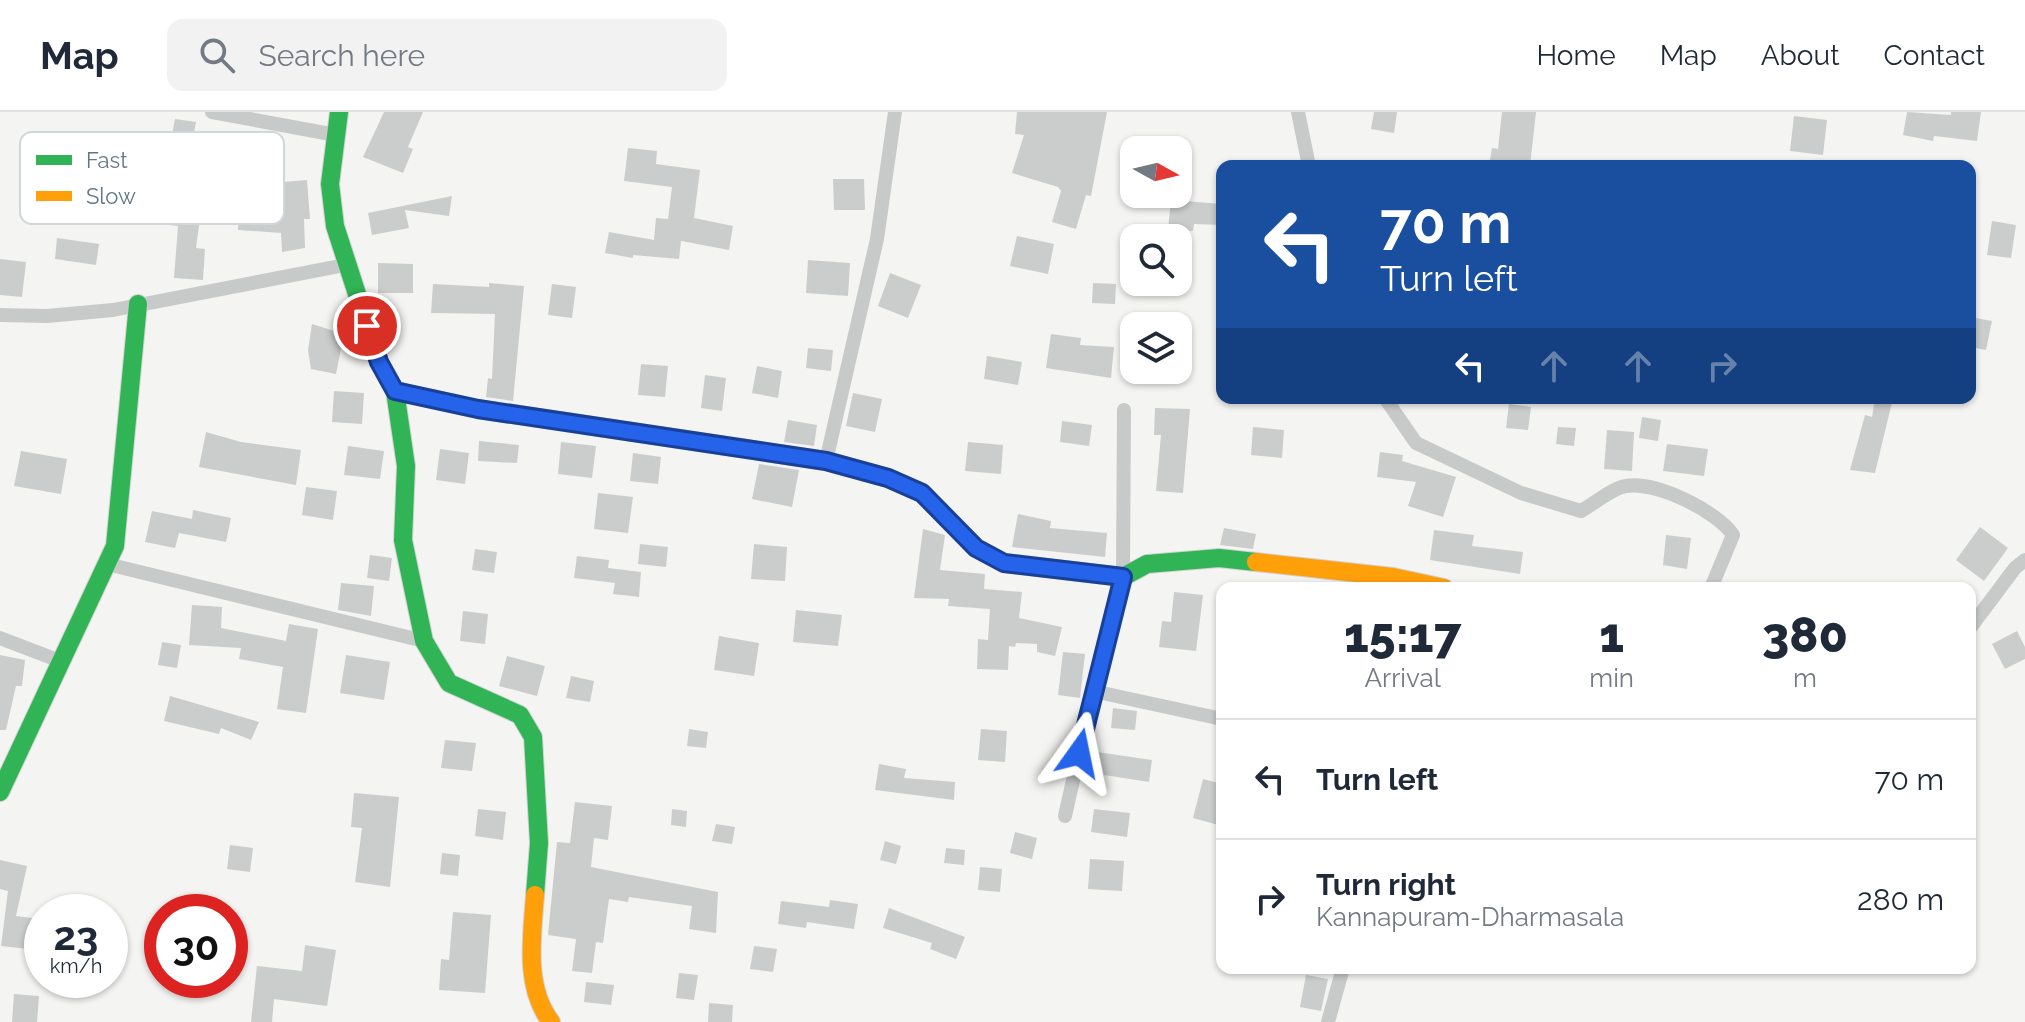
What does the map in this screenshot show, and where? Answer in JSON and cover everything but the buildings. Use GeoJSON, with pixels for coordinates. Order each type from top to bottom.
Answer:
{"type":"FeatureCollection","features":[{"type":"Feature","properties":{"kind":"street"},"geometry":{"type":"LineString","coordinates":[[212,112],[336,135]]}},
{"type":"Feature","properties":{"kind":"street"},"geometry":{"type":"LineString","coordinates":[[339,112],[330,184],[335,226],[345,265],[379,362],[395,391],[406,466],[403,540],[424,641],[449,683],[520,715],[533,737],[539,831],[533,920],[533,984],[538,1005],[551,1022]]}},
{"type":"Feature","properties":{"kind":"street"},"geometry":{"type":"LineString","coordinates":[[826,461],[877,239],[895,112]]}},
{"type":"Feature","properties":{"kind":"street"},"geometry":{"type":"LineString","coordinates":[[1298,112],[1308,160]]}},
{"type":"Feature","properties":{"kind":"street"},"geometry":{"type":"LineString","coordinates":[[0,315],[47,316],[138,304],[345,265]]}},
{"type":"Feature","properties":{"kind":"street"},"geometry":{"type":"LineString","coordinates":[[0,792],[115,546],[138,304]]}},
{"type":"Feature","properties":{"kind":"street"},"geometry":{"type":"LineString","coordinates":[[395,391],[478,409],[826,461],[888,478],[922,493],[976,548],[1004,563],[1123,577],[1147,564],[1219,558],[1416,582]]}},
{"type":"Feature","properties":{"kind":"street"},"geometry":{"type":"LineString","coordinates":[[1389,404],[1416,443],[1521,493],[1581,511],[1626,486],[1673,494],[1725,522],[1733,535],[1713,582]]}},
{"type":"Feature","properties":{"kind":"street"},"geometry":{"type":"LineString","coordinates":[[1065,816],[1123,577],[1124,410]]}},
{"type":"Feature","properties":{"kind":"street"},"geometry":{"type":"LineString","coordinates":[[1976,620],[2015,568],[2025,560]]}},
{"type":"Feature","properties":{"kind":"street"},"geometry":{"type":"LineString","coordinates":[[107,564],[424,641]]}},
{"type":"Feature","properties":{"kind":"street"},"geometry":{"type":"LineString","coordinates":[[0,638],[60,661]]}},
{"type":"Feature","properties":{"kind":"street"},"geometry":{"type":"LineString","coordinates":[[1093,691],[1216,718]]}},
{"type":"Feature","properties":{"kind":"street"},"geometry":{"type":"LineString","coordinates":[[1328,1022],[1341,974]]}},
{"type":"Feature","properties":{"kind":"traffic: fast"},"geometry":{"type":"LineString","coordinates":[[339,112],[330,184],[335,226],[379,362],[395,391],[406,466],[403,540],[424,641],[449,683],[520,715],[533,737],[539,843],[535,895]]}},
{"type":"Feature","properties":{"kind":"traffic: fast"},"geometry":{"type":"LineString","coordinates":[[0,792],[115,546],[138,304]]}},
{"type":"Feature","properties":{"kind":"traffic: fast"},"geometry":{"type":"LineString","coordinates":[[395,391],[478,409],[826,461],[888,478],[922,493],[976,548],[1004,563],[1123,577],[1147,564],[1219,558],[1256,562]]}},
{"type":"Feature","properties":{"kind":"traffic: slow"},"geometry":{"type":"LineString","coordinates":[[1256,562],[1416,582]]}},
{"type":"Feature","properties":{"kind":"traffic: slow"},"geometry":{"type":"LineString","coordinates":[[535,895],[533,978],[542,1008],[551,1022]]}},
{"type":"Feature","properties":{"kind":"route"},"geometry":{"type":"LineString","coordinates":[[367,326],[379,362],[395,391],[478,409],[617,427],[826,461],[888,478],[922,493],[944,519],[976,548],[1004,563],[1123,577],[1079,753]]}}]}
